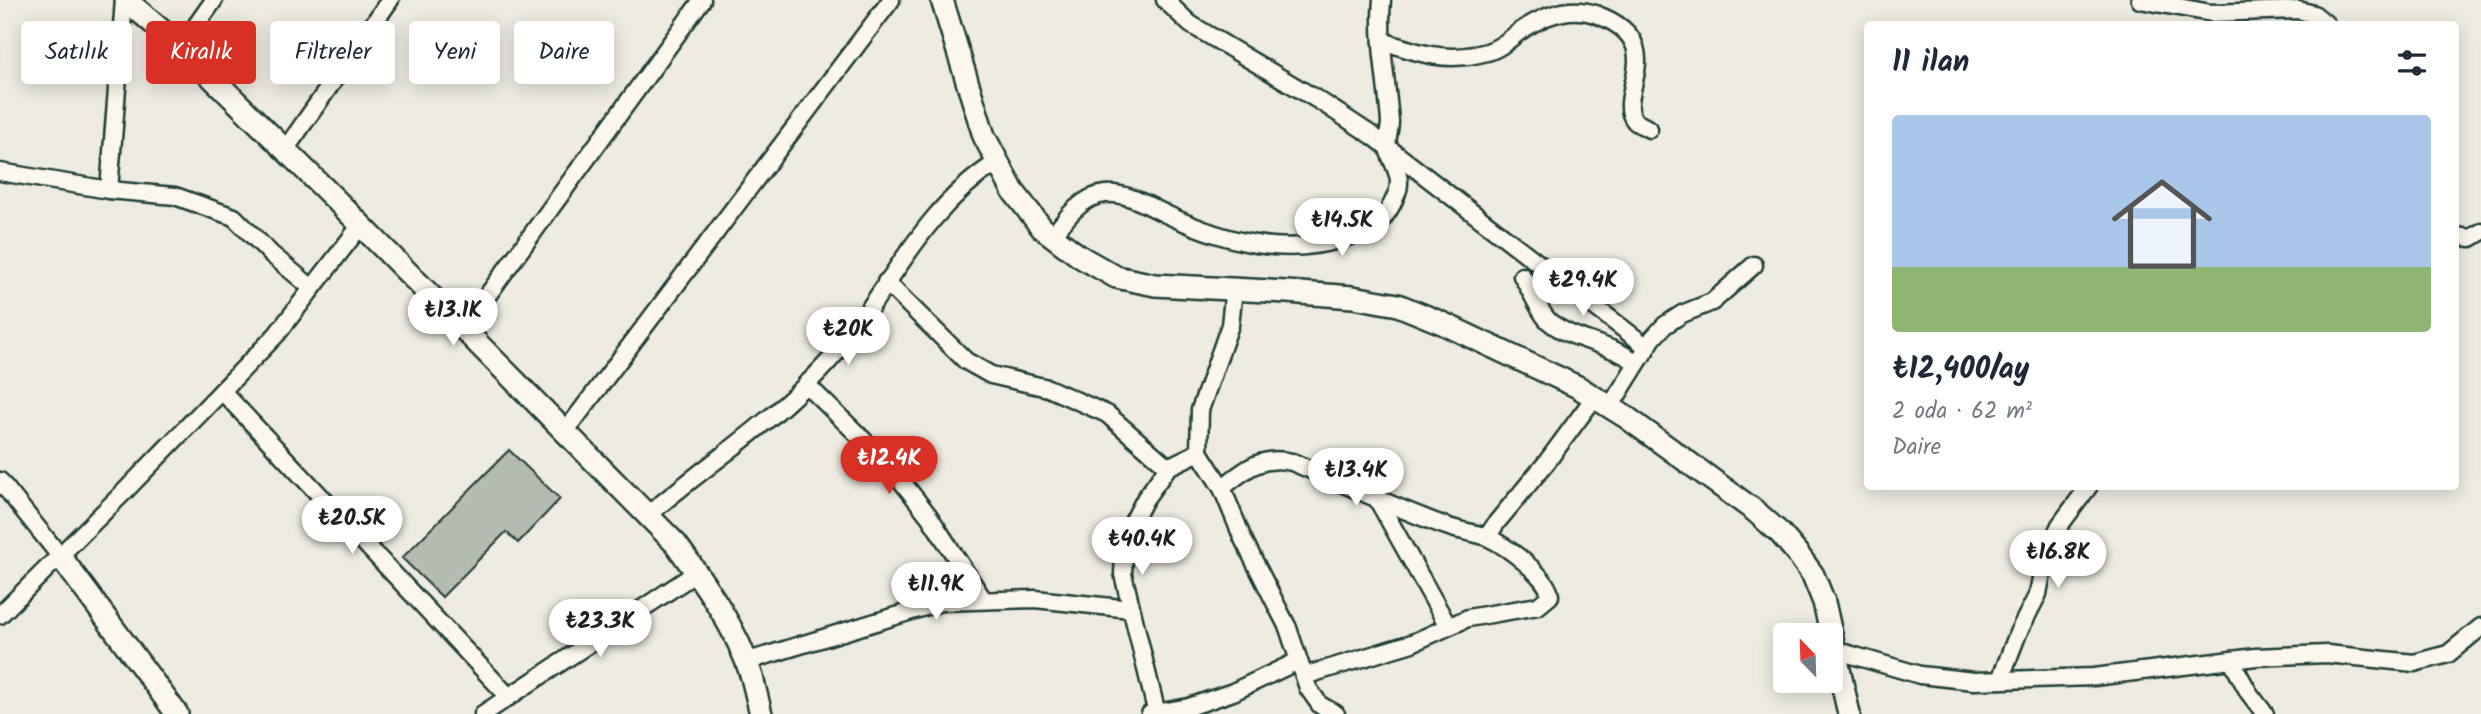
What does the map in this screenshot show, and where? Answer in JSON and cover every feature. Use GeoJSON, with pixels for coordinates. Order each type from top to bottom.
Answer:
{"type":"FeatureCollection","features":[{"type":"Feature","properties":{"kind":"street"},"geometry":{"type":"LineString","coordinates":[[125,0],[150,21]]}},
{"type":"Feature","properties":{"kind":"street"},"geometry":{"type":"LineString","coordinates":[[109,190],[125,0]]}},
{"type":"Feature","properties":{"kind":"street"},"geometry":{"type":"LineString","coordinates":[[199,21],[214,0]]}},
{"type":"Feature","properties":{"kind":"street"},"geometry":{"type":"LineString","coordinates":[[285,150],[390,0]]}},
{"type":"Feature","properties":{"kind":"street"},"geometry":{"type":"LineString","coordinates":[[463,329],[702,0]]}},
{"type":"Feature","properties":{"kind":"street"},"geometry":{"type":"LineString","coordinates":[[565,432],[891,0]]}},
{"type":"Feature","properties":{"kind":"street"},"geometry":{"type":"LineString","coordinates":[[942,0],[973,106],[996,163],[1013,191],[1042,228],[1079,256],[1116,277],[1155,285],[1353,297],[1398,305],[1578,387],[1703,473],[1780,533],[1812,575],[1824,602],[1829,623]]}},
{"type":"Feature","properties":{"kind":"street"},"geometry":{"type":"LineString","coordinates":[[1165,0],[1190,24],[1323,103],[1387,147],[1647,347]]}},
{"type":"Feature","properties":{"kind":"street"},"geometry":{"type":"LineString","coordinates":[[1053,236],[1068,215],[1088,200],[1104,194],[1127,196],[1187,224],[1251,245],[1277,248],[1337,241],[1381,223],[1392,207],[1399,188],[1398,172],[1387,147],[1390,125],[1382,0]]}},
{"type":"Feature","properties":{"kind":"street"},"geometry":{"type":"LineString","coordinates":[[2140,0],[2211,13],[2298,10],[2314,14],[2322,21]]}},
{"type":"Feature","properties":{"kind":"street"},"geometry":{"type":"LineString","coordinates":[[1383,41],[1414,52],[1448,59],[1490,51],[1545,16],[1575,11],[1594,14],[1615,24],[1630,36],[1637,53],[1630,114],[1636,122],[1649,129]]}},
{"type":"Feature","properties":{"kind":"street"},"geometry":{"type":"LineString","coordinates":[[218,84],[676,544],[737,641],[751,675],[761,714]]}},
{"type":"Feature","properties":{"kind":"street"},"geometry":{"type":"LineString","coordinates":[[649,514],[738,444],[829,362],[937,213],[962,187],[996,163]]}},
{"type":"Feature","properties":{"kind":"street"},"geometry":{"type":"LineString","coordinates":[[0,172],[109,190],[175,196],[234,216],[271,254],[312,288]]}},
{"type":"Feature","properties":{"kind":"street"},"geometry":{"type":"LineString","coordinates":[[0,615],[277,334],[361,225]]}},
{"type":"Feature","properties":{"kind":"street"},"geometry":{"type":"LineString","coordinates":[[2459,236],[2471,238],[2481,232]]}},
{"type":"Feature","properties":{"kind":"street"},"geometry":{"type":"LineString","coordinates":[[1488,537],[1497,522],[1546,463],[1637,363],[1665,325],[1682,314],[1712,302],[1754,265]]}},
{"type":"Feature","properties":{"kind":"street"},"geometry":{"type":"LineString","coordinates":[[1522,276],[1550,323],[1612,348],[1637,363]]}},
{"type":"Feature","properties":{"kind":"street"},"geometry":{"type":"LineString","coordinates":[[886,282],[966,361],[991,375],[1048,388],[1107,414],[1168,467]]}},
{"type":"Feature","properties":{"kind":"street"},"geometry":{"type":"LineString","coordinates":[[1234,289],[1230,325],[1200,410],[1199,452],[1222,488],[1243,539],[1288,628],[1308,688],[1320,705],[1336,714]]}},
{"type":"Feature","properties":{"kind":"street"},"geometry":{"type":"LineString","coordinates":[[806,384],[887,464],[929,516],[983,599]]}},
{"type":"Feature","properties":{"kind":"street"},"geometry":{"type":"LineString","coordinates":[[222,391],[509,697]]}},
{"type":"Feature","properties":{"kind":"street"},"geometry":{"type":"LineString","coordinates":[[1199,452],[1168,467],[1145,499],[1125,537],[1122,574],[1155,714],[1189,708],[1301,669],[1412,643],[1468,618],[1538,606],[1550,596],[1541,579],[1514,554],[1488,537],[1452,528],[1292,462],[1275,459],[1251,465],[1222,488]]}},
{"type":"Feature","properties":{"kind":"street"},"geometry":{"type":"LineString","coordinates":[[0,481],[60,556],[177,714]]}},
{"type":"Feature","properties":{"kind":"street"},"geometry":{"type":"LineString","coordinates":[[2000,680],[2018,633],[2038,594],[2045,557],[2060,525],[2086,490]]}},
{"type":"Feature","properties":{"kind":"street"},"geometry":{"type":"LineString","coordinates":[[1376,497],[1448,626]]}},
{"type":"Feature","properties":{"kind":"street"},"geometry":{"type":"LineString","coordinates":[[483,714],[696,573]]}},
{"type":"Feature","properties":{"kind":"street"},"geometry":{"type":"LineString","coordinates":[[746,662],[941,602],[1035,598],[1131,609]]}},
{"type":"Feature","properties":{"kind":"street"},"geometry":{"type":"LineString","coordinates":[[1843,652],[1920,675],[1974,681],[2094,677],[2256,657],[2326,654],[2414,663],[2448,654],[2481,627]]}},
{"type":"Feature","properties":{"kind":"street"},"geometry":{"type":"LineString","coordinates":[[2231,660],[2249,693],[2265,714]]}},
{"type":"Feature","properties":{"kind":"street"},"geometry":{"type":"LineString","coordinates":[[1843,687],[1849,714]]}},
{"type":"Feature","properties":{"kind":"building"},"geometry":{"type":"Polygon","coordinates":[[[509,450],[560,499],[518,543],[506,532],[442,597],[402,558],[509,450]]]}}]}
